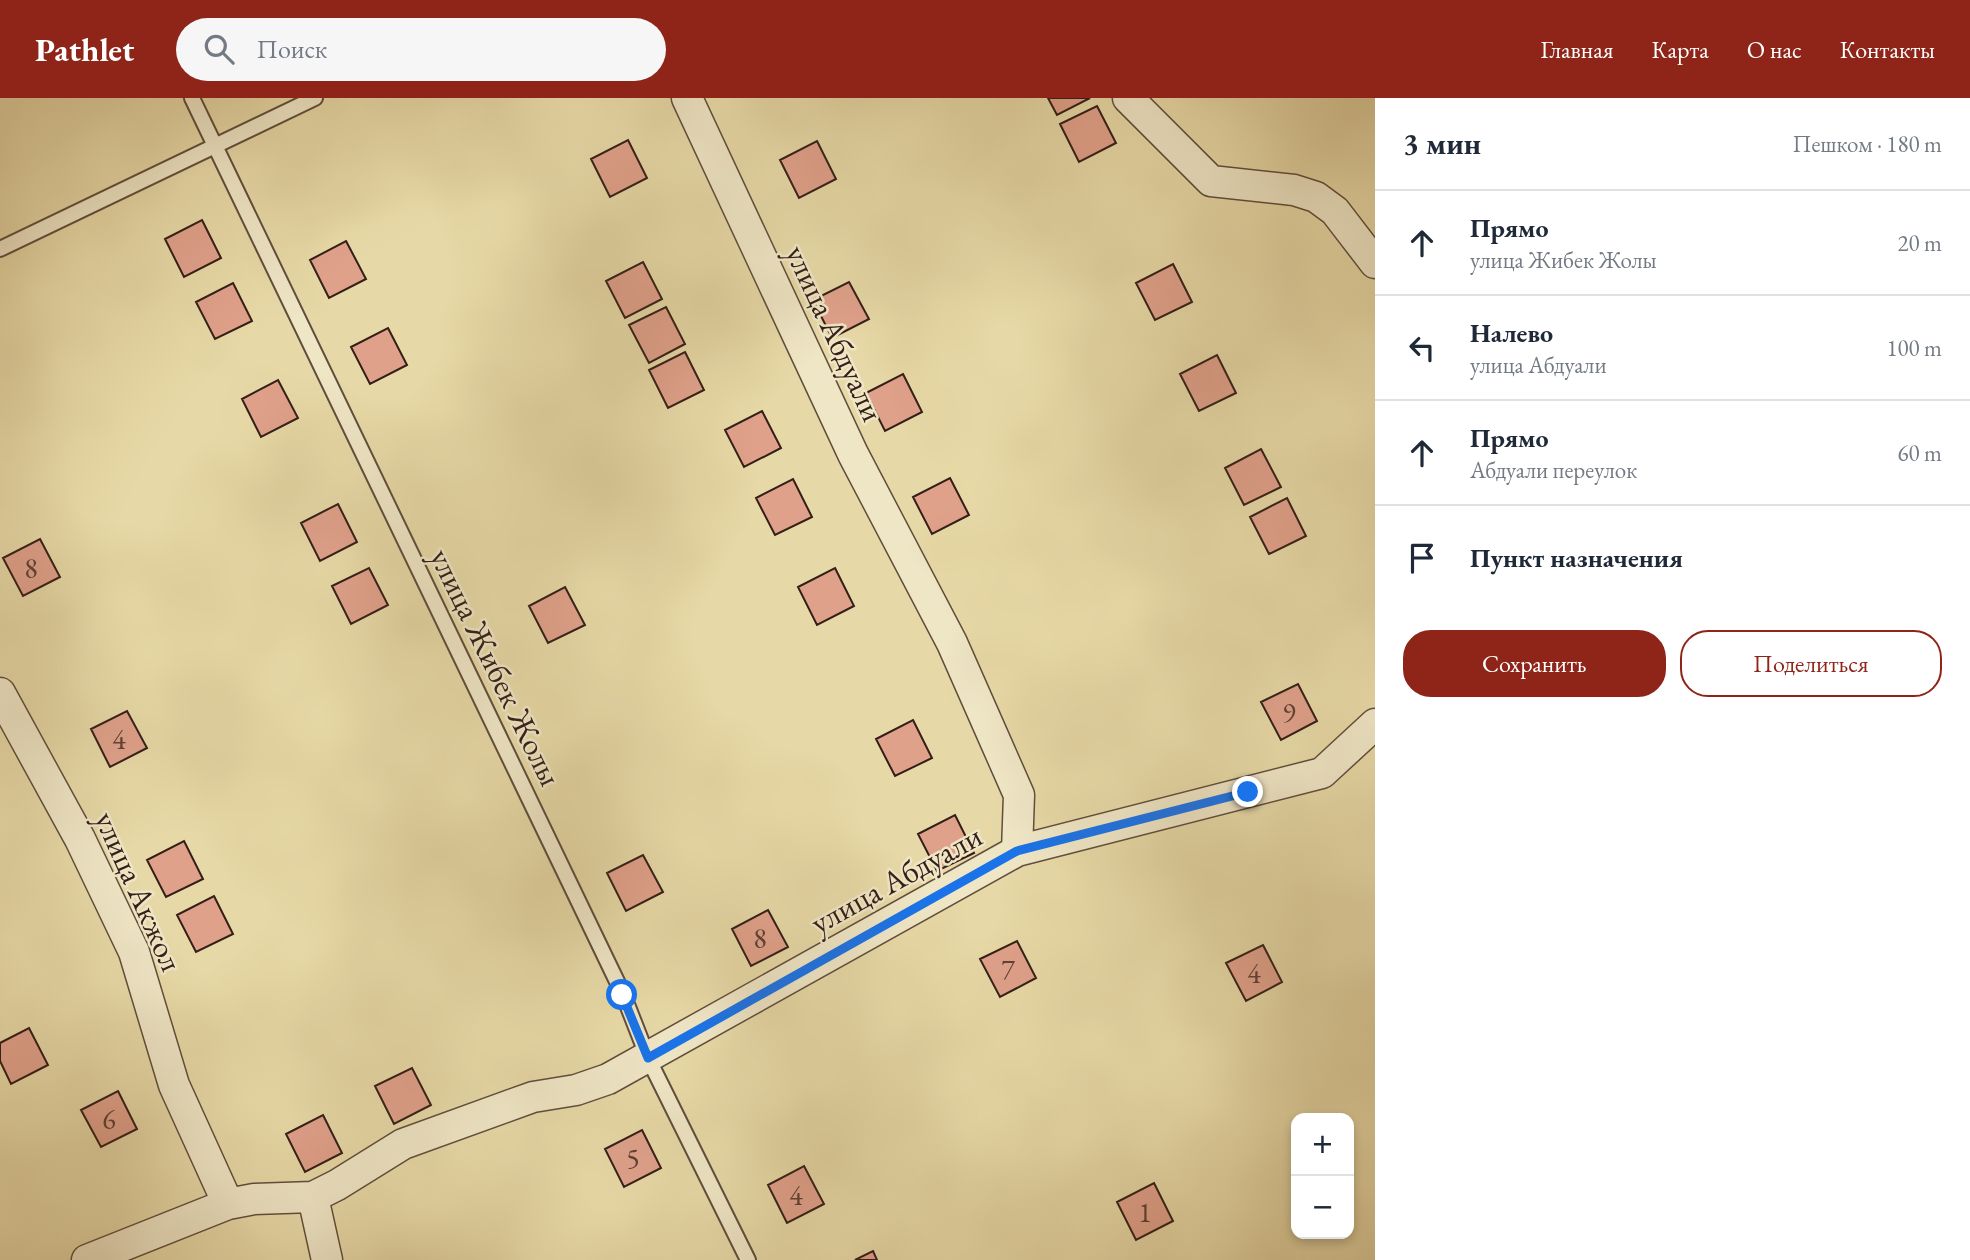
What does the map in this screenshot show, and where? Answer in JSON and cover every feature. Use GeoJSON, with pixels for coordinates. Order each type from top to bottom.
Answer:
{"type":"FeatureCollection","features":[{"type":"Feature","properties":{"kind":"street","name":"улица Абдуали"},"geometry":{"type":"LineString","coordinates":[[87,1260],[228,1204],[254,1199],[313,1197],[403,1144],[533,1097],[576,1090],[597,1083],[648,1058],[1017,851],[1019,795],[998,745],[952,643],[853,454],[687,98]]}},
{"type":"Feature","properties":{"kind":"street"},"geometry":{"type":"LineString","coordinates":[[1128,98],[1211,181],[1294,190],[1316,197],[1335,211],[1375,263]]}},
{"type":"Feature","properties":{"kind":"street","name":"улица Акжол"},"geometry":{"type":"LineString","coordinates":[[0,693],[80,839],[134,953],[174,1085],[228,1204]]}},
{"type":"Feature","properties":{"kind":"street"},"geometry":{"type":"LineString","coordinates":[[1017,851],[1322,772],[1375,724]]}},
{"type":"Feature","properties":{"kind":"street"},"geometry":{"type":"LineString","coordinates":[[313,1197],[327,1260]]}},
{"type":"Feature","properties":{"kind":"lane","name":"улица Жибек Жолы"},"geometry":{"type":"LineString","coordinates":[[192,98],[617,982],[648,1058],[748,1260]]}},
{"type":"Feature","properties":{"kind":"lane"},"geometry":{"type":"LineString","coordinates":[[0,249],[315,98]]}},
{"type":"Feature","properties":{"kind":"building"},"geometry":{"type":"Polygon","coordinates":[[[1048,98],[1090,98],[1057,115],[1048,98]]]}},
{"type":"Feature","properties":{"kind":"building"},"geometry":{"type":"Polygon","coordinates":[[[1097,106],[1116,143],[1079,162],[1060,124],[1097,106]]]}},
{"type":"Feature","properties":{"kind":"building"},"geometry":{"type":"Polygon","coordinates":[[[628,140],[647,178],[610,197],[591,159],[628,140]]]}},
{"type":"Feature","properties":{"kind":"building"},"geometry":{"type":"Polygon","coordinates":[[[817,141],[836,179],[799,198],[780,160],[817,141]]]}},
{"type":"Feature","properties":{"kind":"building"},"geometry":{"type":"Polygon","coordinates":[[[202,220],[221,258],[184,277],[165,239],[202,220]]]}},
{"type":"Feature","properties":{"kind":"building"},"geometry":{"type":"Polygon","coordinates":[[[346,241],[366,279],[329,298],[310,260],[346,241]]]}},
{"type":"Feature","properties":{"kind":"building"},"geometry":{"type":"Polygon","coordinates":[[[643,262],[662,299],[625,318],[606,281],[643,262]]]}},
{"type":"Feature","properties":{"kind":"building"},"geometry":{"type":"Polygon","coordinates":[[[1173,264],[1192,302],[1155,320],[1136,283],[1173,264]]]}},
{"type":"Feature","properties":{"kind":"building"},"geometry":{"type":"Polygon","coordinates":[[[849,282],[869,319],[832,338],[813,300],[849,282]]]}},
{"type":"Feature","properties":{"kind":"building"},"geometry":{"type":"Polygon","coordinates":[[[233,283],[252,321],[215,339],[196,302],[233,283]]]}},
{"type":"Feature","properties":{"kind":"building"},"geometry":{"type":"Polygon","coordinates":[[[666,307],[685,344],[649,363],[629,325],[666,307]]]}},
{"type":"Feature","properties":{"kind":"building"},"geometry":{"type":"Polygon","coordinates":[[[388,328],[407,365],[370,384],[351,347],[388,328]]]}},
{"type":"Feature","properties":{"kind":"building"},"geometry":{"type":"Polygon","coordinates":[[[685,352],[704,390],[668,408],[649,370],[685,352]]]}},
{"type":"Feature","properties":{"kind":"building"},"geometry":{"type":"Polygon","coordinates":[[[1217,355],[1236,393],[1199,411],[1180,374],[1217,355]]]}},
{"type":"Feature","properties":{"kind":"building"},"geometry":{"type":"Polygon","coordinates":[[[903,374],[922,412],[885,431],[866,393],[903,374]]]}},
{"type":"Feature","properties":{"kind":"building"},"geometry":{"type":"Polygon","coordinates":[[[278,380],[298,418],[261,437],[242,399],[278,380]]]}},
{"type":"Feature","properties":{"kind":"building"},"geometry":{"type":"Polygon","coordinates":[[[762,411],[781,448],[744,467],[725,430],[762,411]]]}},
{"type":"Feature","properties":{"kind":"building"},"geometry":{"type":"Polygon","coordinates":[[[1261,449],[1281,487],[1244,505],[1225,468],[1261,449]]]}},
{"type":"Feature","properties":{"kind":"building"},"geometry":{"type":"Polygon","coordinates":[[[950,478],[969,515],[932,534],[913,497],[950,478]]]}},
{"type":"Feature","properties":{"kind":"building"},"geometry":{"type":"Polygon","coordinates":[[[793,479],[812,517],[775,535],[756,498],[793,479]]]}},
{"type":"Feature","properties":{"kind":"building"},"geometry":{"type":"Polygon","coordinates":[[[1287,498],[1306,536],[1269,554],[1250,517],[1287,498]]]}},
{"type":"Feature","properties":{"kind":"building"},"geometry":{"type":"Polygon","coordinates":[[[338,504],[357,542],[320,561],[301,523],[338,504]]]}},
{"type":"Feature","properties":{"kind":"building"},"geometry":{"type":"Polygon","coordinates":[[[40,539],[60,577],[23,596],[3,558],[40,539]]]}},
{"type":"Feature","properties":{"kind":"building"},"geometry":{"type":"Polygon","coordinates":[[[369,568],[388,605],[351,624],[332,586],[369,568]]]}},
{"type":"Feature","properties":{"kind":"building"},"geometry":{"type":"Polygon","coordinates":[[[835,568],[854,606],[817,625],[798,587],[835,568]]]}},
{"type":"Feature","properties":{"kind":"building"},"geometry":{"type":"Polygon","coordinates":[[[565,587],[585,625],[548,643],[529,606],[565,587]]]}},
{"type":"Feature","properties":{"kind":"building"},"geometry":{"type":"Polygon","coordinates":[[[1298,684],[1317,721],[1281,740],[1261,702],[1298,684]]]}},
{"type":"Feature","properties":{"kind":"building"},"geometry":{"type":"Polygon","coordinates":[[[127,711],[147,748],[110,767],[91,729],[127,711]]]}},
{"type":"Feature","properties":{"kind":"building"},"geometry":{"type":"Polygon","coordinates":[[[913,720],[932,758],[895,776],[876,739],[913,720]]]}},
{"type":"Feature","properties":{"kind":"building"},"geometry":{"type":"Polygon","coordinates":[[[955,815],[974,853],[937,871],[918,834],[955,815]]]}},
{"type":"Feature","properties":{"kind":"building"},"geometry":{"type":"Polygon","coordinates":[[[184,841],[203,879],[166,897],[147,860],[184,841]]]}},
{"type":"Feature","properties":{"kind":"building"},"geometry":{"type":"Polygon","coordinates":[[[643,855],[663,892],[626,911],[607,873],[643,855]]]}},
{"type":"Feature","properties":{"kind":"building"},"geometry":{"type":"Polygon","coordinates":[[[214,896],[233,934],[196,952],[177,915],[214,896]]]}},
{"type":"Feature","properties":{"kind":"building"},"geometry":{"type":"Polygon","coordinates":[[[768,910],[788,947],[751,966],[732,929],[768,910]]]}},
{"type":"Feature","properties":{"kind":"building"},"geometry":{"type":"Polygon","coordinates":[[[1017,941],[1036,978],[1000,997],[980,959],[1017,941]]]}},
{"type":"Feature","properties":{"kind":"building"},"geometry":{"type":"Polygon","coordinates":[[[1263,945],[1282,982],[1246,1001],[1226,963],[1263,945]]]}},
{"type":"Feature","properties":{"kind":"building"},"geometry":{"type":"Polygon","coordinates":[[[29,1028],[48,1065],[11,1084],[0,1061],[0,1043],[29,1028]]]}},
{"type":"Feature","properties":{"kind":"building"},"geometry":{"type":"Polygon","coordinates":[[[412,1068],[431,1105],[394,1124],[375,1086],[412,1068]]]}},
{"type":"Feature","properties":{"kind":"building"},"geometry":{"type":"Polygon","coordinates":[[[118,1091],[137,1129],[101,1147],[81,1110],[118,1091]]]}},
{"type":"Feature","properties":{"kind":"building"},"geometry":{"type":"Polygon","coordinates":[[[323,1115],[342,1153],[305,1172],[286,1134],[323,1115]]]}},
{"type":"Feature","properties":{"kind":"building"},"geometry":{"type":"Polygon","coordinates":[[[642,1130],[661,1168],[624,1187],[605,1149],[642,1130]]]}},
{"type":"Feature","properties":{"kind":"building"},"geometry":{"type":"Polygon","coordinates":[[[804,1166],[824,1204],[787,1223],[768,1185],[804,1166]]]}},
{"type":"Feature","properties":{"kind":"building"},"geometry":{"type":"Polygon","coordinates":[[[1154,1183],[1173,1221],[1136,1240],[1117,1202],[1154,1183]]]}},
{"type":"Feature","properties":{"kind":"building"},"geometry":{"type":"Polygon","coordinates":[[[873,1251],[877,1260],[855,1260],[873,1251]]]}},
{"type":"Feature","properties":{"kind":"route"},"geometry":{"type":"LineString","coordinates":[[622,995],[648,1058],[1017,851],[1248,792]]}}]}
